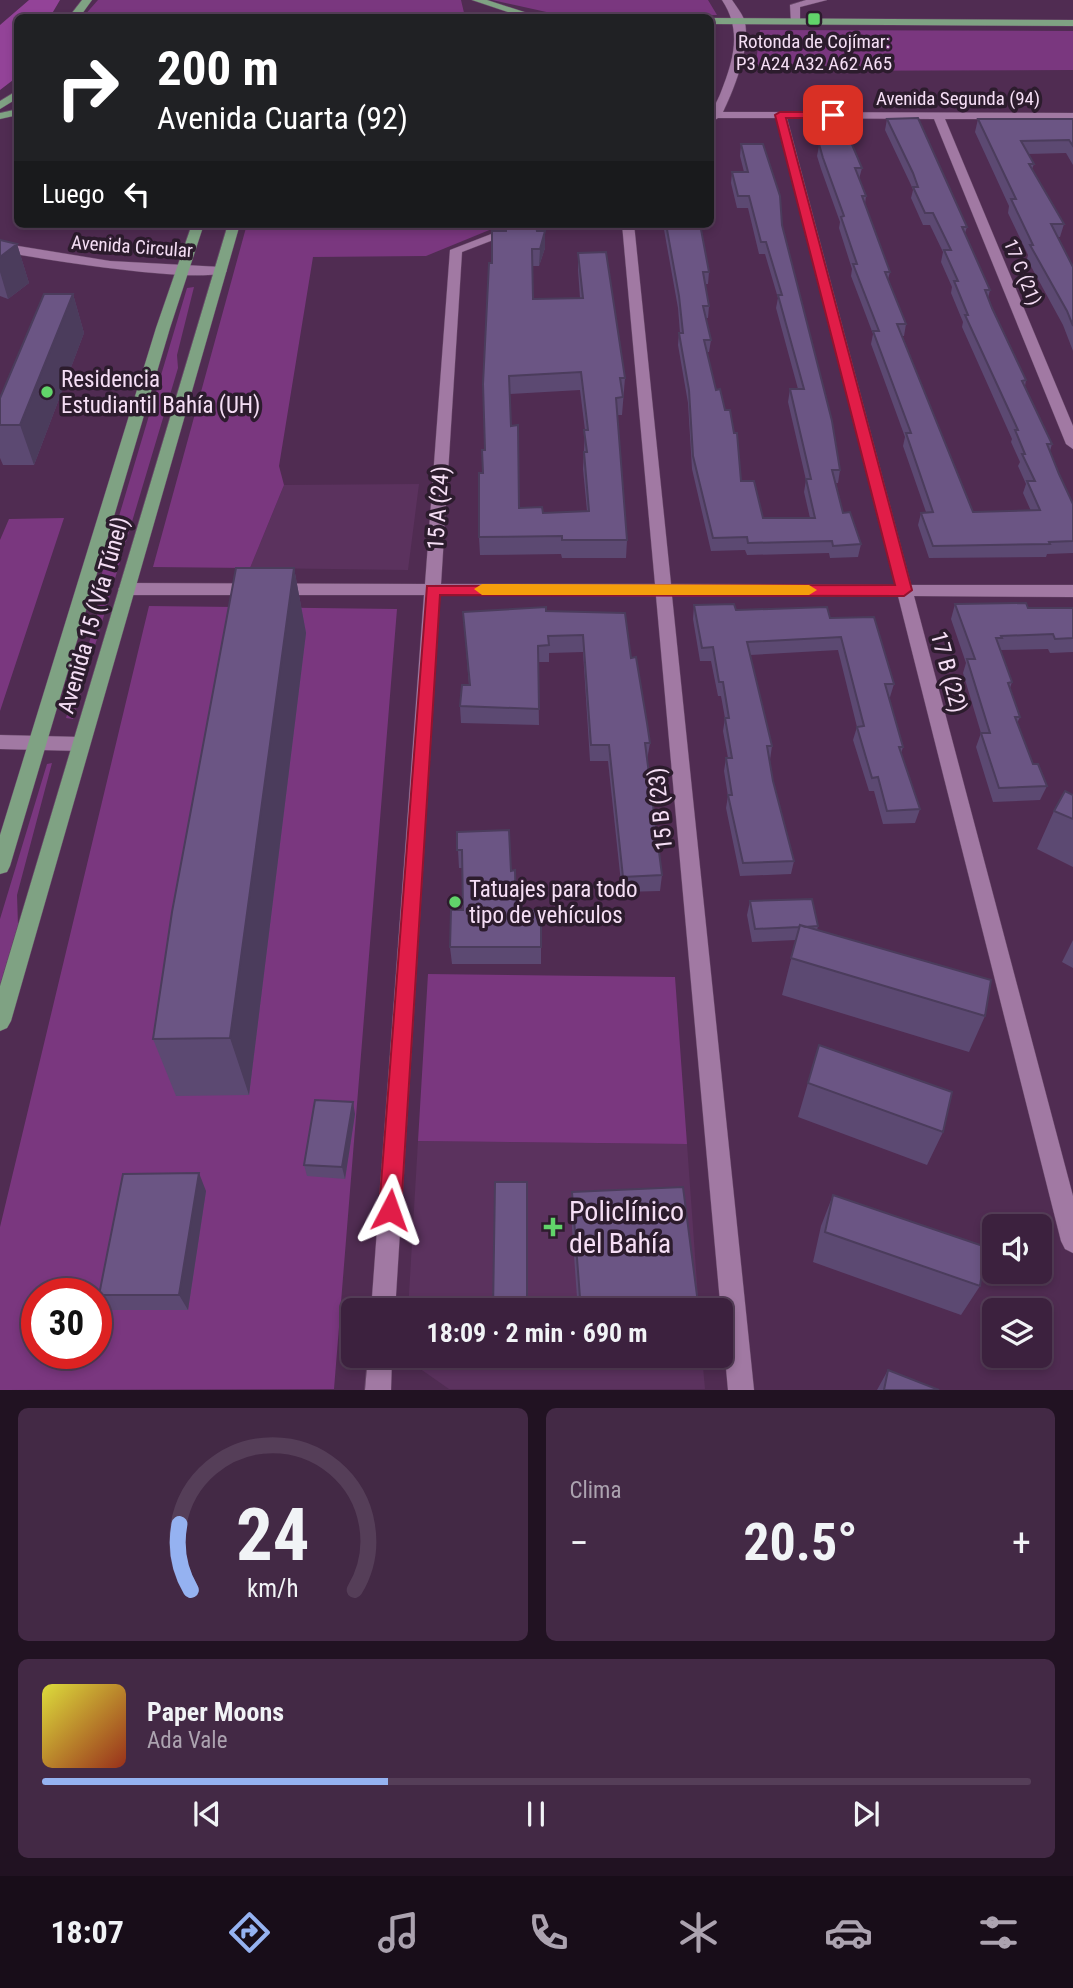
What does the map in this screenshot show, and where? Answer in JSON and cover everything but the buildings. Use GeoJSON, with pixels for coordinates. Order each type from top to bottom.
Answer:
{"type":"FeatureCollection","features":[{"type":"Feature","properties":{"kind":"main road"},"geometry":{"type":"LineString","coordinates":[[76,14],[88,0]]}},
{"type":"Feature","properties":{"kind":"main road"},"geometry":{"type":"LineString","coordinates":[[477,0],[524,14]]}},
{"type":"Feature","properties":{"kind":"main road"},"geometry":{"type":"LineString","coordinates":[[714,21],[1073,23]]}},
{"type":"Feature","properties":{"kind":"main road","name":"Avenida 15 (Vía Túnel)"},"geometry":{"type":"LineString","coordinates":[[0,866],[181,270],[197,228]]}},
{"type":"Feature","properties":{"kind":"main road","name":"Avenida 15 (Vía Túnel)"},"geometry":{"type":"LineString","coordinates":[[0,1021],[233,228]]}},
{"type":"Feature","properties":{"kind":"street"},"geometry":{"type":"LineString","coordinates":[[714,117],[733,72],[739,21],[727,0]]}},
{"type":"Feature","properties":{"kind":"street"},"geometry":{"type":"LineString","coordinates":[[795,21],[795,5],[822,0]]}},
{"type":"Feature","properties":{"kind":"street","name":"17 B (22)"},"geometry":{"type":"LineString","coordinates":[[780,115],[1073,1241]]}},
{"type":"Feature","properties":{"kind":"street","name":"17 C (21)"},"geometry":{"type":"LineString","coordinates":[[938,115],[1073,444]]}},
{"type":"Feature","properties":{"kind":"street","name":"Avenida Segunda (94)"},"geometry":{"type":"LineString","coordinates":[[714,117],[1073,116]]}},
{"type":"Feature","properties":{"kind":"street","name":"15 A (24)"},"geometry":{"type":"LineString","coordinates":[[384,1298],[456,250],[518,228]]}},
{"type":"Feature","properties":{"kind":"street","name":"15 B (23)"},"geometry":{"type":"LineString","coordinates":[[628,228],[741,1390]]}},
{"type":"Feature","properties":{"kind":"street","name":"Avenida Circular"},"geometry":{"type":"LineString","coordinates":[[0,247],[49,259],[117,268],[221,271]]}},
{"type":"Feature","properties":{"kind":"street"},"geometry":{"type":"LineString","coordinates":[[126,589],[1073,591]]}},
{"type":"Feature","properties":{"kind":"street"},"geometry":{"type":"LineString","coordinates":[[0,742],[81,744]]}},
{"type":"Feature","properties":{"kind":"street"},"geometry":{"type":"LineString","coordinates":[[378,1390],[379,1368]]}},
{"type":"Feature","properties":{"kind":"shaded area"},"geometry":{"type":"Polygon","coordinates":[[[29,0],[60,0],[52,14],[14,14],[14,79],[0,90],[0,25],[29,0]]]}},
{"type":"Feature","properties":{"kind":"shaded area"},"geometry":{"type":"Polygon","coordinates":[[[98,0],[461,0],[464,14],[86,14],[98,0]]]}},
{"type":"Feature","properties":{"kind":"shaded area"},"geometry":{"type":"Polygon","coordinates":[[[492,0],[708,0],[717,15],[714,14],[555,14],[492,0]]]}},
{"type":"Feature","properties":{"kind":"shaded area"},"geometry":{"type":"Polygon","coordinates":[[[760,30],[1073,31],[1073,70],[755,71],[760,30]]]}},
{"type":"Feature","properties":{"kind":"shaded area"},"geometry":{"type":"Polygon","coordinates":[[[246,228],[494,228],[426,256],[313,257],[279,466],[284,485],[250,568],[153,567],[246,228]]]}},
{"type":"Feature","properties":{"kind":"shaded area"},"geometry":{"type":"Polygon","coordinates":[[[194,287],[177,355],[178,368],[73,719],[66,718],[97,617],[97,590],[187,288],[194,287]]]}},
{"type":"Feature","properties":{"kind":"shaded area"},"geometry":{"type":"Polygon","coordinates":[[[419,484],[408,570],[250,568],[284,485],[419,484]]]}},
{"type":"Feature","properties":{"kind":"shaded area"},"geometry":{"type":"Polygon","coordinates":[[[64,518],[0,711],[0,540],[9,519],[64,518]]]}},
{"type":"Feature","properties":{"kind":"shaded area"},"geometry":{"type":"Polygon","coordinates":[[[149,606],[397,609],[334,1389],[0,1390],[0,1227],[149,606]]]}},
{"type":"Feature","properties":{"kind":"shaded area"},"geometry":{"type":"Polygon","coordinates":[[[52,763],[17,895],[18,925],[0,985],[0,919],[47,764],[52,763]]]}},
{"type":"Feature","properties":{"kind":"shaded area"},"geometry":{"type":"Polygon","coordinates":[[[428,974],[675,977],[687,1144],[418,1141],[428,974]]]}},
{"type":"Feature","properties":{"kind":"shaded area","name":"Policlínico del Bahía"},"geometry":{"type":"Polygon","coordinates":[[[418,1141],[687,1144],[698,1298],[409,1298],[418,1141]]]}},
{"type":"Feature","properties":{"kind":"shaded area"},"geometry":{"type":"Polygon","coordinates":[[[419,1368],[703,1368],[705,1389],[449,1389],[419,1368]]]}},
{"type":"Feature","properties":{"kind":"slow traffic"},"geometry":{"type":"LineString","coordinates":[[482,589],[809,590]]}},
{"type":"Feature","properties":{"kind":"place","name":"Rotonda de Cojímar: P3 A24 A32 A62 A65"},"geometry":{"type":"Point","coordinates":[814,19]}},
{"type":"Feature","properties":{"kind":"place","name":"Residencia Estudiantil Bahía (UH)"},"geometry":{"type":"Point","coordinates":[47,392]}},
{"type":"Feature","properties":{"kind":"place","name":"Tatuajes para todo tipo de vehículos"},"geometry":{"type":"Point","coordinates":[455,902]}},
{"type":"Feature","properties":{"kind":"place","name":"Policlínico del Bahía"},"geometry":{"type":"Point","coordinates":[553,1227]}},
{"type":"Feature","properties":{"kind":"route"},"geometry":{"type":"LineString","coordinates":[[390,1210],[433,589],[904,590],[780,115],[833,115]]}}]}
